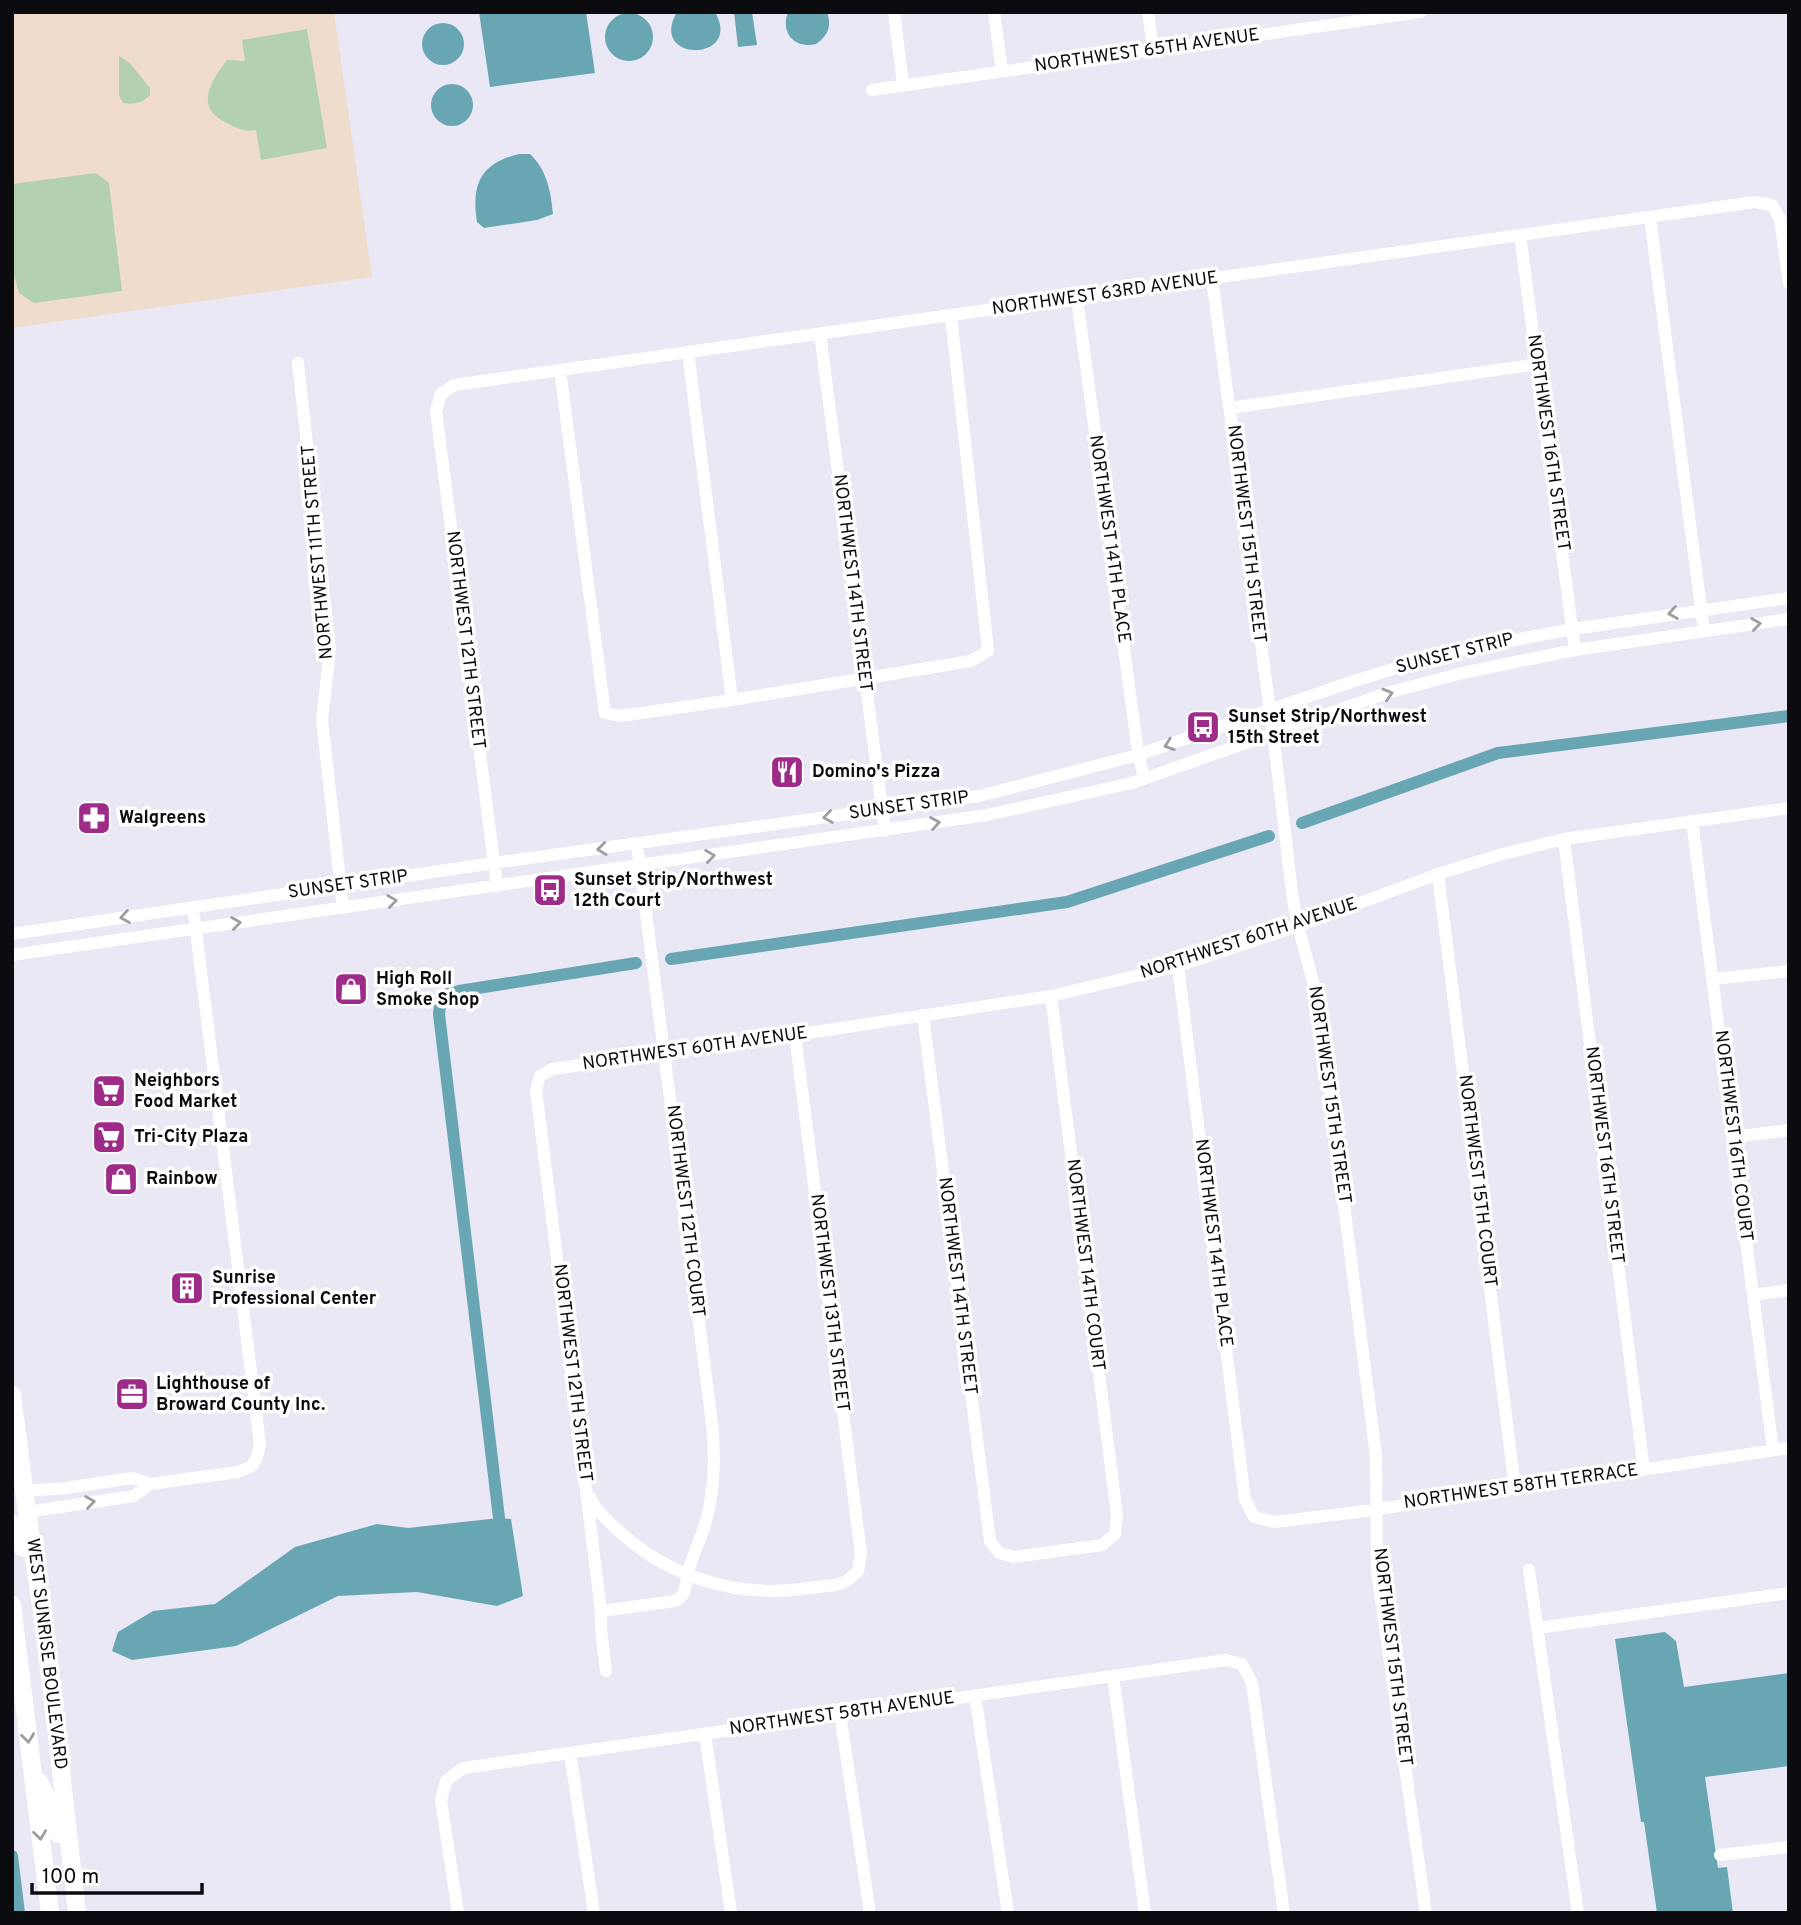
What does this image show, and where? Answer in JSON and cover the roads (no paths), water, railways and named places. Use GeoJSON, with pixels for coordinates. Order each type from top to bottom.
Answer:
{"type":"FeatureCollection","features":[{"type":"Feature","properties":{"kind":"highway","name":"WEST SUNRISE BOULEVARD"},"geometry":{"type":"LineString","coordinates":[[12,1395],[18,1493],[27,1511],[46,1638],[77,1913]]}},
{"type":"Feature","properties":{"kind":"highway"},"geometry":{"type":"LineString","coordinates":[[12,1524],[20,1531],[32,1617],[46,1638]]}},
{"type":"Feature","properties":{"kind":"highway","name":"WEST SUNRISE BOULEVARD"},"geometry":{"type":"LineString","coordinates":[[12,1605],[50,1913]]}},
{"type":"Feature","properties":{"kind":"highway"},"geometry":{"type":"LineString","coordinates":[[32,1769],[54,1813],[58,1836],[69,1850]]}},
{"type":"Feature","properties":{"kind":"street"},"geometry":{"type":"LineString","coordinates":[[894,12],[903,84]]}},
{"type":"Feature","properties":{"kind":"street"},"geometry":{"type":"LineString","coordinates":[[994,12],[1002,71]]}},
{"type":"Feature","properties":{"kind":"street"},"geometry":{"type":"LineString","coordinates":[[1148,12],[1153,49]]}},
{"type":"Feature","properties":{"kind":"street","name":"NORTHWEST 65TH AVENUE"},"geometry":{"type":"LineString","coordinates":[[872,90],[1421,12]]}},
{"type":"Feature","properties":{"kind":"street","name":"NORTHWEST 63RD AVENUE"},"geometry":{"type":"LineString","coordinates":[[441,394],[454,386],[559,370],[1755,202],[1772,205],[1780,219],[1789,283]]}},
{"type":"Feature","properties":{"kind":"street"},"geometry":{"type":"LineString","coordinates":[[1650,217],[1704,631]]}},
{"type":"Feature","properties":{"kind":"street","name":"NORTHWEST 16TH STREET"},"geometry":{"type":"LineString","coordinates":[[1520,235],[1575,650]]}},
{"type":"Feature","properties":{"kind":"street","name":"NORTHWEST 15TH STREET"},"geometry":{"type":"LineString","coordinates":[[1212,279],[1293,900],[1318,1000],[1376,1456],[1377,1571],[1426,1913]]}},
{"type":"Feature","properties":{"kind":"street","name":"NORTHWEST 14TH PLACE"},"geometry":{"type":"LineString","coordinates":[[1077,298],[1138,755],[1144,779]]}},
{"type":"Feature","properties":{"kind":"street"},"geometry":{"type":"LineString","coordinates":[[559,370],[605,713],[621,716],[971,661],[988,651],[951,316]]}},
{"type":"Feature","properties":{"kind":"street","name":"NORTHWEST 14TH STREET"},"geometry":{"type":"LineString","coordinates":[[820,334],[885,831]]}},
{"type":"Feature","properties":{"kind":"street"},"geometry":{"type":"LineString","coordinates":[[688,352],[732,700]]}},
{"type":"Feature","properties":{"kind":"street","name":"NORTHWEST 11TH STREET"},"geometry":{"type":"LineString","coordinates":[[298,363],[330,649],[322,720],[343,908]]}},
{"type":"Feature","properties":{"kind":"street"},"geometry":{"type":"LineString","coordinates":[[1230,408],[1538,365]]}},
{"type":"Feature","properties":{"kind":"street","name":"NORTHWEST 12TH STREET"},"geometry":{"type":"LineString","coordinates":[[441,394],[436,411],[497,886]]}},
{"type":"Feature","properties":{"kind":"street","name":"SUNSET STRIP"},"geometry":{"type":"LineString","coordinates":[[12,934],[494,863],[979,796],[1138,755],[1351,682],[1472,648],[1573,629],[1789,598]]}},
{"type":"Feature","properties":{"kind":"street","name":"SUNSET STRIP"},"geometry":{"type":"LineString","coordinates":[[12,955],[987,816],[1144,779],[1358,703],[1462,673],[1575,650],[1789,620]]}},
{"type":"Feature","properties":{"kind":"street"},"geometry":{"type":"LineString","coordinates":[[1351,682],[1358,703]]}},
{"type":"Feature","properties":{"kind":"street","name":"NORTHWEST 60TH AVENUE"},"geometry":{"type":"LineString","coordinates":[[540,1076],[552,1069],[1051,996],[1178,966],[1499,855],[1564,839],[1789,808]]}},
{"type":"Feature","properties":{"kind":"street","name":"NORTHWEST 16TH COURT"},"geometry":{"type":"LineString","coordinates":[[1692,821],[1773,1450]]}},
{"type":"Feature","properties":{"kind":"street","name":"NORTHWEST 16TH STREET"},"geometry":{"type":"LineString","coordinates":[[1564,839],[1644,1470]]}},
{"type":"Feature","properties":{"kind":"street","name":"NORTHWEST 12TH COURT"},"geometry":{"type":"LineString","coordinates":[[638,844],[715,1455],[714,1485],[687,1575]]}},
{"type":"Feature","properties":{"kind":"street","name":"NORTHWEST 15TH COURT"},"geometry":{"type":"LineString","coordinates":[[1438,874],[1515,1488]]}},
{"type":"Feature","properties":{"kind":"street"},"geometry":{"type":"LineString","coordinates":[[27,1511],[134,1496],[150,1485],[238,1472],[252,1466],[257,1457],[260,1444],[193,907]]}},
{"type":"Feature","properties":{"kind":"street","name":"NORTHWEST 14TH PLACE"},"geometry":{"type":"LineString","coordinates":[[1178,966],[1245,1499],[1254,1517]]}},
{"type":"Feature","properties":{"kind":"street"},"geometry":{"type":"LineString","coordinates":[[1713,979],[1789,971]]}},
{"type":"Feature","properties":{"kind":"street","name":"NORTHWEST 14TH COURT"},"geometry":{"type":"LineString","coordinates":[[999,1553],[1014,1557],[1102,1545],[1115,1534],[1117,1515],[1051,996]]}},
{"type":"Feature","properties":{"kind":"street","name":"NORTHWEST 14TH STREET"},"geometry":{"type":"LineString","coordinates":[[923,1015],[990,1541],[999,1553]]}},
{"type":"Feature","properties":{"kind":"street","name":"NORTHWEST 13TH STREET"},"geometry":{"type":"LineString","coordinates":[[687,1575],[737,1589],[787,1592],[844,1583],[858,1571],[859,1541],[795,1035]]}},
{"type":"Feature","properties":{"kind":"street","name":"NORTHWEST 12TH STREET"},"geometry":{"type":"LineString","coordinates":[[540,1076],[536,1090],[587,1490],[606,1671]]}},
{"type":"Feature","properties":{"kind":"street"},"geometry":{"type":"LineString","coordinates":[[1733,1137],[1789,1130]]}},
{"type":"Feature","properties":{"kind":"street"},"geometry":{"type":"LineString","coordinates":[[1753,1295],[1789,1290]]}},
{"type":"Feature","properties":{"kind":"street","name":"NORTHWEST 58TH TERRACE"},"geometry":{"type":"LineString","coordinates":[[1254,1517],[1274,1522],[1377,1509],[1789,1448]]}},
{"type":"Feature","properties":{"kind":"street"},"geometry":{"type":"LineString","coordinates":[[18,1493],[132,1478],[150,1485]]}},
{"type":"Feature","properties":{"kind":"street"},"geometry":{"type":"LineString","coordinates":[[587,1490],[593,1505],[632,1543],[653,1558],[687,1575],[686,1590],[682,1598],[675,1601],[601,1611]]}},
{"type":"Feature","properties":{"kind":"street"},"geometry":{"type":"LineString","coordinates":[[1530,1570],[1578,1913]]}},
{"type":"Feature","properties":{"kind":"street"},"geometry":{"type":"LineString","coordinates":[[1538,1628],[1789,1593]]}},
{"type":"Feature","properties":{"kind":"street","name":"NORTHWEST 58TH AVENUE"},"geometry":{"type":"LineString","coordinates":[[457,1913],[441,1800],[446,1781],[463,1768],[1226,1660],[1242,1664],[1252,1684],[1284,1913]]}},
{"type":"Feature","properties":{"kind":"street"},"geometry":{"type":"LineString","coordinates":[[1113,1676],[1145,1913]]}},
{"type":"Feature","properties":{"kind":"street"},"geometry":{"type":"LineString","coordinates":[[975,1695],[1008,1913]]}},
{"type":"Feature","properties":{"kind":"street"},"geometry":{"type":"LineString","coordinates":[[840,1714],[870,1913]]}},
{"type":"Feature","properties":{"kind":"street"},"geometry":{"type":"LineString","coordinates":[[705,1734],[731,1913]]}},
{"type":"Feature","properties":{"kind":"street"},"geometry":{"type":"LineString","coordinates":[[570,1753],[594,1913]]}},
{"type":"Feature","properties":{"kind":"street"},"geometry":{"type":"LineString","coordinates":[[1720,1856],[1789,1847]]}},
{"type":"Feature","properties":{"kind":"water"},"geometry":{"type":"Polygon","coordinates":[[[479,12],[586,12],[595,73],[490,87],[479,12]]]}},
{"type":"Feature","properties":{"kind":"water"},"geometry":{"type":"Polygon","coordinates":[[[677,12],[715,12],[720,29],[717,41],[708,48],[683,48],[674,41],[671,29],[677,12]]]}},
{"type":"Feature","properties":{"kind":"water"},"geometry":{"type":"Polygon","coordinates":[[[734,12],[752,12],[757,45],[738,47],[734,12]]]}},
{"type":"Feature","properties":{"kind":"water"},"geometry":{"type":"Polygon","coordinates":[[[788,12],[827,12],[829,26],[826,34],[816,44],[796,42],[786,27],[788,12]]]}},
{"type":"Feature","properties":{"kind":"water"},"geometry":{"type":"Polygon","coordinates":[[[629,13],[646,20],[653,37],[646,54],[629,61],[612,54],[605,37],[612,20],[629,13]]]}},
{"type":"Feature","properties":{"kind":"water"},"geometry":{"type":"Polygon","coordinates":[[[443,23],[458,29],[464,44],[458,59],[443,65],[428,59],[422,44],[428,29],[443,23]]]}},
{"type":"Feature","properties":{"kind":"water"},"geometry":{"type":"Polygon","coordinates":[[[452,84],[467,90],[473,105],[467,120],[452,126],[437,120],[431,105],[437,90],[452,84]]]}},
{"type":"Feature","properties":{"kind":"water"},"geometry":{"type":"Polygon","coordinates":[[[519,154],[530,154],[544,174],[553,214],[537,220],[484,228],[477,222],[476,209],[481,177],[496,163],[519,154]]]}},
{"type":"Feature","properties":{"kind":"water"},"geometry":{"type":"Polygon","coordinates":[[[511,1519],[523,1596],[497,1606],[417,1592],[338,1596],[236,1646],[132,1660],[112,1651],[118,1632],[153,1611],[215,1604],[295,1547],[377,1524],[408,1528],[511,1519]]]}},
{"type":"Feature","properties":{"kind":"water"},"geometry":{"type":"Polygon","coordinates":[[[1665,1632],[1676,1641],[1684,1687],[1789,1673],[1789,1766],[1705,1777],[1718,1868],[1727,1867],[1733,1913],[1657,1913],[1615,1639],[1665,1632]]]}},
{"type":"Feature","properties":{"kind":"waterway"},"geometry":{"type":"LineString","coordinates":[[1302,823],[1498,753],[1789,716]]}},
{"type":"Feature","properties":{"kind":"waterway"},"geometry":{"type":"LineString","coordinates":[[671,959],[1067,902],[1269,836]]}},
{"type":"Feature","properties":{"kind":"waterway"},"geometry":{"type":"LineString","coordinates":[[499,1518],[439,1014],[441,996],[636,963]]}},
{"type":"Feature","properties":{"kind":"waterway"},"geometry":{"type":"LineString","coordinates":[[12,1856],[19,1913]]}},
{"type":"Feature","properties":{"kind":"place","name":"Sunset Strip/Northwest 15th Street"},"geometry":{"type":"Point","coordinates":[1203,727]}},
{"type":"Feature","properties":{"kind":"place","name":"Domino's Pizza"},"geometry":{"type":"Point","coordinates":[787,772]}},
{"type":"Feature","properties":{"kind":"place","name":"Walgreens"},"geometry":{"type":"Point","coordinates":[94,818]}},
{"type":"Feature","properties":{"kind":"place","name":"Sunset Strip/Northwest 12th Court"},"geometry":{"type":"Point","coordinates":[550,890]}},
{"type":"Feature","properties":{"kind":"place","name":"High Roll Smoke Shop"},"geometry":{"type":"Point","coordinates":[351,989]}},
{"type":"Feature","properties":{"kind":"place","name":"Neighbors Food Market"},"geometry":{"type":"Point","coordinates":[109,1091]}},
{"type":"Feature","properties":{"kind":"place","name":"Tri-City Plaza"},"geometry":{"type":"Point","coordinates":[109,1137]}},
{"type":"Feature","properties":{"kind":"place","name":"Rainbow"},"geometry":{"type":"Point","coordinates":[121,1179]}},
{"type":"Feature","properties":{"kind":"place","name":"Sunrise Professional Center"},"geometry":{"type":"Point","coordinates":[187,1288]}},
{"type":"Feature","properties":{"kind":"place","name":"Lighthouse of Broward County Inc."},"geometry":{"type":"Point","coordinates":[132,1394]}}]}
